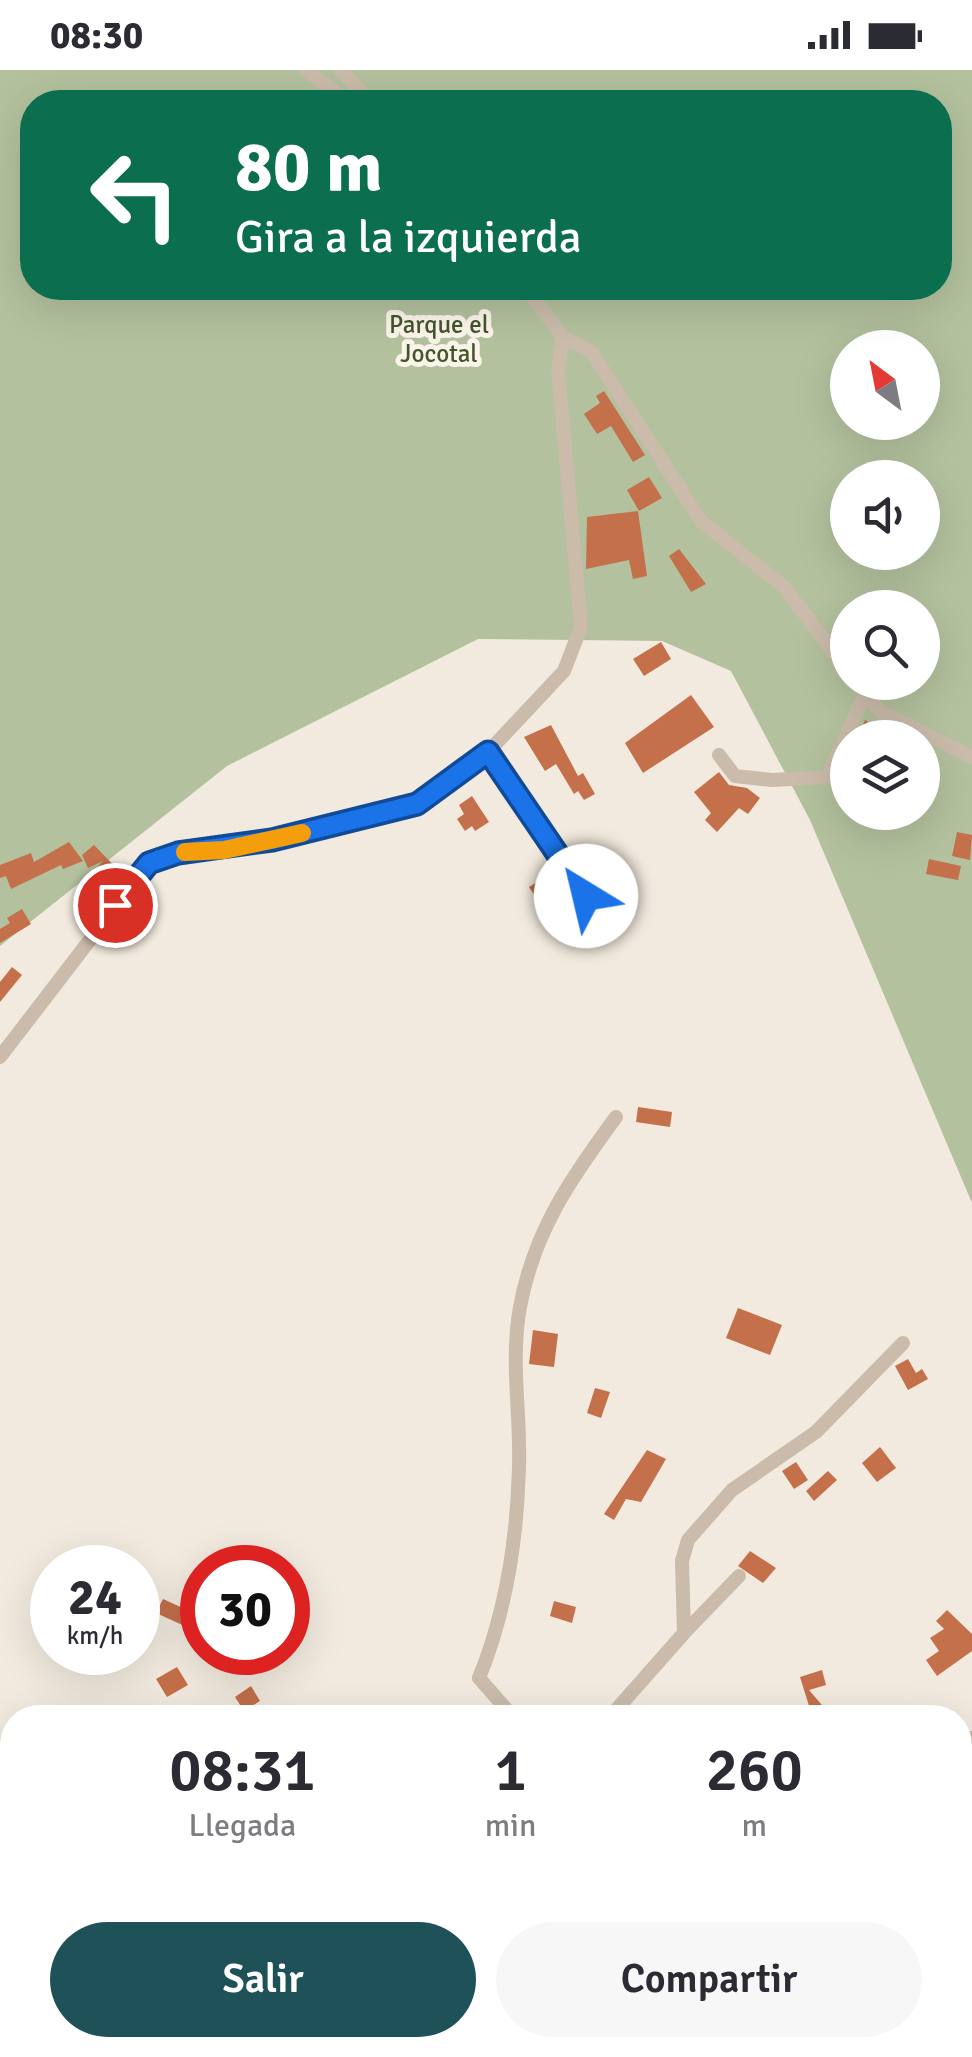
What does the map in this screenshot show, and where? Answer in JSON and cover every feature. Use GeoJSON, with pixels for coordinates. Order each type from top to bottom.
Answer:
{"type":"FeatureCollection","features":[{"type":"Feature","properties":{"kind":"street"},"geometry":{"type":"LineString","coordinates":[[306,70],[332,90]]}},
{"type":"Feature","properties":{"kind":"street"},"geometry":{"type":"LineString","coordinates":[[341,70],[359,90]]}},
{"type":"Feature","properties":{"kind":"street"},"geometry":{"type":"LineString","coordinates":[[535,300],[563,337],[590,351],[701,521],[784,587],[830,647]]}},
{"type":"Feature","properties":{"kind":"street"},"geometry":{"type":"LineString","coordinates":[[0,1057],[149,863],[178,853],[272,840],[417,804],[488,752],[564,671],[581,627],[558,370],[563,337]]}},
{"type":"Feature","properties":{"kind":"street"},"geometry":{"type":"LineString","coordinates":[[719,755],[735,776],[772,780],[827,777],[862,700]]}},
{"type":"Feature","properties":{"kind":"street"},"geometry":{"type":"LineString","coordinates":[[869,700],[893,719],[972,757]]}},
{"type":"Feature","properties":{"kind":"street"},"geometry":{"type":"LineString","coordinates":[[488,752],[586,896]]}},
{"type":"Feature","properties":{"kind":"street"},"geometry":{"type":"LineString","coordinates":[[503,1705],[479,1678],[511,1570],[519,1466],[513,1385],[520,1307],[539,1240],[561,1191],[616,1117]]}},
{"type":"Feature","properties":{"kind":"street"},"geometry":{"type":"LineString","coordinates":[[684,1633],[682,1561],[688,1540],[732,1490],[816,1432],[902,1343]]}},
{"type":"Feature","properties":{"kind":"street"},"geometry":{"type":"LineString","coordinates":[[620,1705],[739,1576]]}},
{"type":"Feature","properties":{"kind":"green space","name":"Parque el Jocotal"},"geometry":{"type":"Polygon","coordinates":[[[0,70],[972,70],[972,1203],[810,820],[731,671],[662,641],[478,639],[227,766],[0,946],[0,70]]]}},
{"type":"Feature","properties":{"kind":"building"},"geometry":{"type":"Polygon","coordinates":[[[604,391],[645,455],[633,462],[611,426],[597,434],[584,414],[600,403],[596,396],[604,391]]]}},
{"type":"Feature","properties":{"kind":"building"},"geometry":{"type":"Polygon","coordinates":[[[649,477],[662,498],[639,511],[627,490],[649,477]]]}},
{"type":"Feature","properties":{"kind":"building"},"geometry":{"type":"Polygon","coordinates":[[[638,511],[647,576],[633,579],[629,560],[586,569],[587,517],[638,511]]]}},
{"type":"Feature","properties":{"kind":"building"},"geometry":{"type":"Polygon","coordinates":[[[679,549],[706,584],[691,592],[669,556],[679,549]]]}},
{"type":"Feature","properties":{"kind":"building"},"geometry":{"type":"Polygon","coordinates":[[[661,642],[671,659],[644,676],[633,659],[661,642]]]}},
{"type":"Feature","properties":{"kind":"building"},"geometry":{"type":"Polygon","coordinates":[[[691,695],[714,727],[643,773],[625,743],[691,695]]]}},
{"type":"Feature","properties":{"kind":"building"},"geometry":{"type":"Polygon","coordinates":[[[551,725],[578,776],[583,773],[595,794],[584,800],[578,791],[574,794],[556,764],[545,771],[524,737],[551,725]]]}},
{"type":"Feature","properties":{"kind":"building"},"geometry":{"type":"Polygon","coordinates":[[[719,772],[729,785],[747,788],[760,798],[748,814],[739,808],[717,832],[705,820],[711,813],[694,792],[719,772]]]}},
{"type":"Feature","properties":{"kind":"building"},"geometry":{"type":"Polygon","coordinates":[[[472,796],[489,822],[475,831],[472,826],[465,831],[457,819],[464,814],[459,805],[472,796]]]}},
{"type":"Feature","properties":{"kind":"building"},"geometry":{"type":"Polygon","coordinates":[[[957,832],[972,835],[970,860],[952,856],[957,832]]]}},
{"type":"Feature","properties":{"kind":"building"},"geometry":{"type":"Polygon","coordinates":[[[69,842],[83,861],[63,869],[61,865],[11,889],[6,876],[0,878],[0,865],[31,853],[34,862],[69,842]]]}},
{"type":"Feature","properties":{"kind":"building"},"geometry":{"type":"Polygon","coordinates":[[[94,845],[122,874],[108,888],[93,872],[103,861],[88,868],[82,855],[94,845]]]}},
{"type":"Feature","properties":{"kind":"building"},"geometry":{"type":"Polygon","coordinates":[[[929,859],[961,866],[958,880],[926,874],[929,859]]]}},
{"type":"Feature","properties":{"kind":"building"},"geometry":{"type":"Polygon","coordinates":[[[545,877],[555,892],[539,902],[529,887],[545,877]]]}},
{"type":"Feature","properties":{"kind":"building"},"geometry":{"type":"Polygon","coordinates":[[[620,878],[632,890],[611,910],[596,892],[608,881],[612,886],[620,878]]]}},
{"type":"Feature","properties":{"kind":"building"},"geometry":{"type":"Polygon","coordinates":[[[22,909],[31,924],[0,943],[0,929],[10,923],[7,918],[22,909]]]}},
{"type":"Feature","properties":{"kind":"building"},"geometry":{"type":"Polygon","coordinates":[[[12,967],[22,975],[0,1002],[0,982],[12,967]]]}},
{"type":"Feature","properties":{"kind":"building"},"geometry":{"type":"Polygon","coordinates":[[[638,1107],[672,1112],[670,1127],[636,1122],[638,1107]]]}},
{"type":"Feature","properties":{"kind":"building"},"geometry":{"type":"Polygon","coordinates":[[[738,1308],[782,1325],[770,1355],[726,1338],[738,1308]]]}},
{"type":"Feature","properties":{"kind":"building"},"geometry":{"type":"Polygon","coordinates":[[[533,1330],[558,1334],[554,1367],[529,1364],[533,1330]]]}},
{"type":"Feature","properties":{"kind":"building"},"geometry":{"type":"Polygon","coordinates":[[[908,1359],[916,1373],[922,1369],[928,1379],[908,1390],[895,1366],[908,1359]]]}},
{"type":"Feature","properties":{"kind":"building"},"geometry":{"type":"Polygon","coordinates":[[[595,1388],[610,1392],[601,1418],[587,1413],[595,1388]]]}},
{"type":"Feature","properties":{"kind":"building"},"geometry":{"type":"Polygon","coordinates":[[[880,1447],[896,1468],[877,1482],[862,1463],[880,1447]]]}},
{"type":"Feature","properties":{"kind":"building"},"geometry":{"type":"Polygon","coordinates":[[[647,1450],[666,1459],[641,1502],[626,1499],[614,1520],[604,1514],[647,1450]]]}},
{"type":"Feature","properties":{"kind":"building"},"geometry":{"type":"Polygon","coordinates":[[[796,1462],[808,1480],[794,1489],[782,1471],[796,1462]]]}},
{"type":"Feature","properties":{"kind":"building"},"geometry":{"type":"Polygon","coordinates":[[[828,1471],[837,1480],[814,1501],[806,1491],[828,1471]]]}},
{"type":"Feature","properties":{"kind":"building"},"geometry":{"type":"Polygon","coordinates":[[[750,1551],[776,1568],[763,1583],[738,1566],[750,1551]]]}},
{"type":"Feature","properties":{"kind":"building"},"geometry":{"type":"Polygon","coordinates":[[[163,1599],[180,1607],[180,1624],[160,1615],[163,1599]]]}},
{"type":"Feature","properties":{"kind":"building"},"geometry":{"type":"Polygon","coordinates":[[[554,1601],[576,1607],[572,1623],[550,1616],[554,1601]]]}},
{"type":"Feature","properties":{"kind":"building"},"geometry":{"type":"Polygon","coordinates":[[[947,1610],[972,1634],[972,1651],[937,1676],[926,1660],[939,1651],[930,1638],[944,1629],[936,1621],[947,1610]]]}},
{"type":"Feature","properties":{"kind":"building"},"geometry":{"type":"Polygon","coordinates":[[[177,1667],[188,1685],[167,1697],[156,1679],[177,1667]]]}},
{"type":"Feature","properties":{"kind":"building"},"geometry":{"type":"Polygon","coordinates":[[[822,1670],[826,1685],[809,1690],[822,1705],[809,1705],[800,1677],[822,1670]]]}},
{"type":"Feature","properties":{"kind":"building"},"geometry":{"type":"Polygon","coordinates":[[[251,1686],[260,1701],[240,1705],[235,1697],[251,1686]]]}},
{"type":"Feature","properties":{"kind":"slow traffic"},"geometry":{"type":"LineString","coordinates":[[185,852],[224,850],[302,833]]}},
{"type":"Feature","properties":{"kind":"route"},"geometry":{"type":"LineString","coordinates":[[115,905],[149,863],[178,853],[224,850],[272,840],[417,804],[488,752],[586,896]]}}]}
